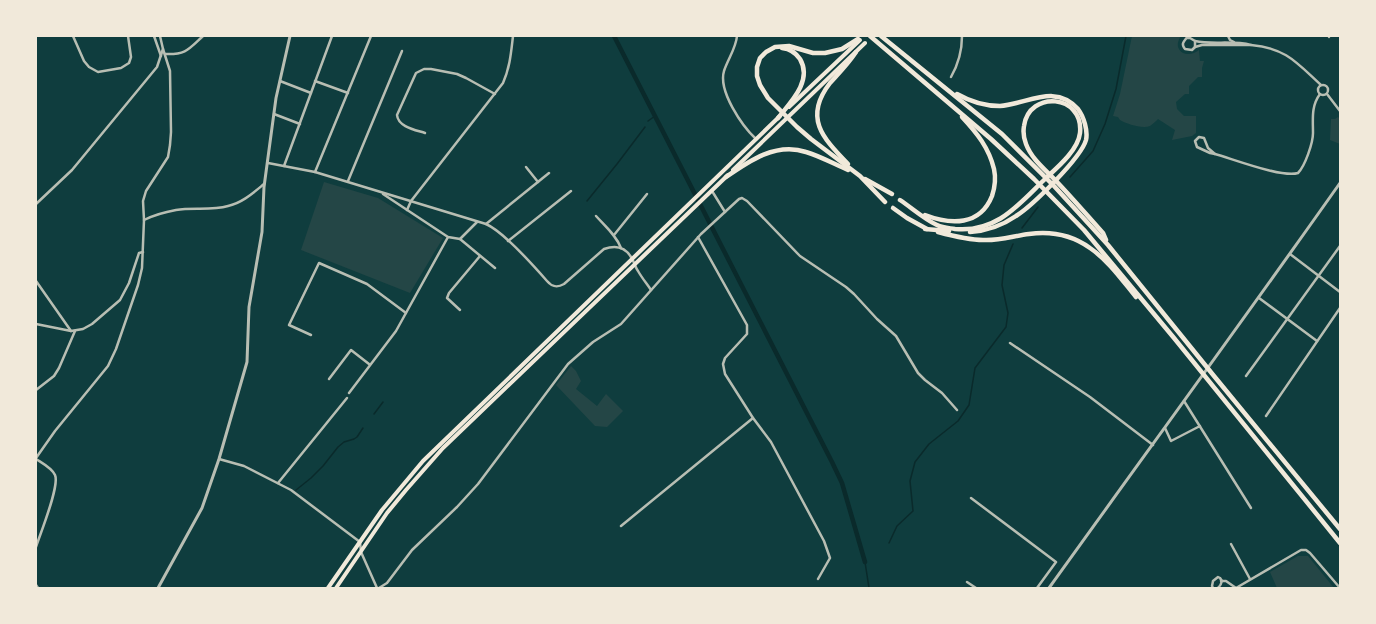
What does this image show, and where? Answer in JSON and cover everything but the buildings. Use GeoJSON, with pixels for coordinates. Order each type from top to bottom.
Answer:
{"type":"FeatureCollection","features":[{"type":"Feature","properties":{"kind":"highway"},"geometry":{"type":"LineString","coordinates":[[870,36],[991,139],[1034,179],[1093,241],[1174,338],[1340,543]]}},
{"type":"Feature","properties":{"kind":"highway"},"geometry":{"type":"LineString","coordinates":[[881,36],[1002,134],[1044,172],[1103,233],[1108,245],[1340,529]]}},
{"type":"Feature","properties":{"kind":"highway"},"geometry":{"type":"LineString","coordinates":[[858,175],[810,139],[797,127],[762,90],[756,76],[760,58],[766,52],[775,47],[789,46],[813,53],[825,53],[842,49],[859,39]]}},
{"type":"Feature","properties":{"kind":"highway"},"geometry":{"type":"LineString","coordinates":[[775,47],[787,49],[796,53],[802,61],[804,70],[804,75],[797,94],[778,118]]}},
{"type":"Feature","properties":{"kind":"highway"},"geometry":{"type":"LineString","coordinates":[[883,47],[898,62],[959,114],[986,146],[994,170],[996,181],[990,201],[985,209],[976,216],[960,221],[947,221],[938,220],[916,211]]}},
{"type":"Feature","properties":{"kind":"highway"},"geometry":{"type":"LineString","coordinates":[[856,52],[850,62],[826,88],[820,102],[818,114],[819,128],[827,141],[885,202]]}},
{"type":"Feature","properties":{"kind":"highway"},"geometry":{"type":"LineString","coordinates":[[926,229],[960,232],[982,231],[997,226],[1016,216],[1041,194],[1075,160],[1086,141],[1084,120],[1079,110],[1065,99],[1056,96],[1040,96],[1008,105],[989,106],[972,102],[948,90]]}},
{"type":"Feature","properties":{"kind":"highway"},"geometry":{"type":"LineString","coordinates":[[900,200],[938,226],[961,230],[977,228],[1004,217],[1018,206],[1055,169],[1078,142],[1080,128],[1077,115],[1066,103],[1058,101],[1041,103],[1031,110],[1025,120],[1025,143],[1031,156],[1044,172]]}},
{"type":"Feature","properties":{"kind":"highway"},"geometry":{"type":"LineString","coordinates":[[726,177],[761,155],[785,149],[804,151],[858,175],[892,194]]}},
{"type":"Feature","properties":{"kind":"highway"},"geometry":{"type":"LineString","coordinates":[[893,208],[926,229],[962,238],[983,240],[999,239],[1044,232],[1060,234],[1076,240],[1090,248],[1105,260],[1166,333],[1174,338]]}},
{"type":"Feature","properties":{"kind":"main road"},"geometry":{"type":"LineString","coordinates":[[328,588],[402,486],[434,450],[859,39]]}},
{"type":"Feature","properties":{"kind":"main road"},"geometry":{"type":"LineString","coordinates":[[336,588],[387,513],[443,448],[865,43]]}},
{"type":"Feature","properties":{"kind":"street"},"geometry":{"type":"LineString","coordinates":[[73,36],[84,61],[89,67],[98,72],[121,68],[128,63],[131,57],[128,36]]}},
{"type":"Feature","properties":{"kind":"street"},"geometry":{"type":"LineString","coordinates":[[154,36],[161,56]]}},
{"type":"Feature","properties":{"kind":"street"},"geometry":{"type":"LineString","coordinates":[[36,547],[54,493],[56,479],[52,470],[36,459],[55,431],[108,366],[116,349],[138,285],[142,268],[143,252],[143,201],[146,191],[168,157],[170,145],[170,71],[160,36]]}},
{"type":"Feature","properties":{"kind":"street"},"geometry":{"type":"LineString","coordinates":[[165,54],[183,53],[188,51],[203,36]]}},
{"type":"Feature","properties":{"kind":"street"},"geometry":{"type":"LineString","coordinates":[[158,588],[202,508],[219,459],[247,362],[249,307],[262,232],[265,183],[274,114],[290,36]]}},
{"type":"Feature","properties":{"kind":"street"},"geometry":{"type":"LineString","coordinates":[[284,166],[332,36]]}},
{"type":"Feature","properties":{"kind":"street"},"geometry":{"type":"LineString","coordinates":[[315,172],[370,36]]}},
{"type":"Feature","properties":{"kind":"street"},"geometry":{"type":"LineString","coordinates":[[407,210],[411,201],[503,83],[508,73],[511,61],[513,36]]}},
{"type":"Feature","properties":{"kind":"street"},"geometry":{"type":"LineString","coordinates":[[737,36],[723,72],[724,88],[737,114],[746,128],[756,138]]}},
{"type":"Feature","properties":{"kind":"street"},"geometry":{"type":"LineString","coordinates":[[951,77],[957,66],[962,48],[962,36]]}},
{"type":"Feature","properties":{"kind":"street"},"geometry":{"type":"LineString","coordinates":[[1228,36],[1230,40],[1234,42]]}},
{"type":"Feature","properties":{"kind":"street"},"geometry":{"type":"LineString","coordinates":[[1251,45],[1234,42],[1203,42],[1195,41],[1192,38],[1187,37],[1183,43],[1186,49],[1192,50],[1195,47],[1202,45],[1251,45],[1264,46],[1285,54],[1321,85],[1328,87],[1327,94],[1340,111]]}},
{"type":"Feature","properties":{"kind":"street"},"geometry":{"type":"LineString","coordinates":[[1195,41],[1195,47]]}},
{"type":"Feature","properties":{"kind":"street"},"geometry":{"type":"LineString","coordinates":[[36,204],[72,170],[157,67],[163,49]]}},
{"type":"Feature","properties":{"kind":"street"},"geometry":{"type":"LineString","coordinates":[[348,182],[402,51]]}},
{"type":"Feature","properties":{"kind":"street"},"geometry":{"type":"LineString","coordinates":[[425,133],[402,124],[397,119],[416,73],[424,68],[457,74],[495,94]]}},
{"type":"Feature","properties":{"kind":"street"},"geometry":{"type":"LineString","coordinates":[[280,80],[311,93]]}},
{"type":"Feature","properties":{"kind":"street"},"geometry":{"type":"LineString","coordinates":[[315,81],[348,93]]}},
{"type":"Feature","properties":{"kind":"street"},"geometry":{"type":"LineString","coordinates":[[1215,154],[1209,150],[1204,138],[1199,137],[1196,139],[1195,145],[1215,154],[1265,169],[1288,174],[1298,173],[1304,165],[1313,138],[1314,105],[1320,94],[1318,90],[1321,85]]}},
{"type":"Feature","properties":{"kind":"street"},"geometry":{"type":"LineString","coordinates":[[1320,94],[1327,94]]}},
{"type":"Feature","properties":{"kind":"street"},"geometry":{"type":"LineString","coordinates":[[274,114],[300,124]]}},
{"type":"Feature","properties":{"kind":"street"},"geometry":{"type":"LineString","coordinates":[[268,163],[315,172],[491,226],[508,241],[547,281],[554,286],[564,284],[604,249],[610,246],[616,246],[621,248],[632,258],[634,265],[651,290]]}},
{"type":"Feature","properties":{"kind":"street"},"geometry":{"type":"LineString","coordinates":[[526,167],[538,182]]}},
{"type":"Feature","properties":{"kind":"street"},"geometry":{"type":"LineString","coordinates":[[486,224],[549,173]]}},
{"type":"Feature","properties":{"kind":"street"},"geometry":{"type":"LineString","coordinates":[[144,220],[154,215],[176,210],[204,210],[228,206],[244,199],[265,183]]}},
{"type":"Feature","properties":{"kind":"street"},"geometry":{"type":"LineString","coordinates":[[1049,588],[1259,298],[1340,183]]}},
{"type":"Feature","properties":{"kind":"street"},"geometry":{"type":"LineString","coordinates":[[508,241],[571,191]]}},
{"type":"Feature","properties":{"kind":"street"},"geometry":{"type":"LineString","coordinates":[[712,191],[725,212]]}},
{"type":"Feature","properties":{"kind":"street"},"geometry":{"type":"LineString","coordinates":[[381,192],[448,237],[460,239],[495,268]]}},
{"type":"Feature","properties":{"kind":"street"},"geometry":{"type":"LineString","coordinates":[[614,235],[647,194]]}},
{"type":"Feature","properties":{"kind":"street"},"geometry":{"type":"LineString","coordinates":[[219,459],[244,466],[302,497],[360,542],[360,552],[378,588],[387,583],[412,550],[457,507],[478,484],[568,364],[593,342],[621,324],[698,237],[739,199],[742,198],[747,201],[800,256],[854,294],[877,319],[896,336],[924,380],[942,394],[957,410]]}},
{"type":"Feature","properties":{"kind":"street"},"geometry":{"type":"LineString","coordinates":[[596,216],[619,241],[621,248]]}},
{"type":"Feature","properties":{"kind":"street"},"geometry":{"type":"LineString","coordinates":[[460,239],[477,222]]}},
{"type":"Feature","properties":{"kind":"street"},"geometry":{"type":"LineString","coordinates":[[349,393],[369,364],[396,331],[448,237]]}},
{"type":"Feature","properties":{"kind":"street"},"geometry":{"type":"LineString","coordinates":[[698,237],[747,325],[746,334],[728,354],[723,364],[725,374],[753,418],[772,442],[826,545],[830,558],[818,579]]}},
{"type":"Feature","properties":{"kind":"street"},"geometry":{"type":"LineString","coordinates":[[1246,376],[1340,246]]}},
{"type":"Feature","properties":{"kind":"street"},"geometry":{"type":"LineString","coordinates":[[36,324],[71,331],[83,329],[92,324],[120,300],[129,283],[139,253],[143,252]]}},
{"type":"Feature","properties":{"kind":"street"},"geometry":{"type":"LineString","coordinates":[[1290,254],[1340,292]]}},
{"type":"Feature","properties":{"kind":"street"},"geometry":{"type":"LineString","coordinates":[[460,310],[447,298],[449,293],[480,256]]}},
{"type":"Feature","properties":{"kind":"street"},"geometry":{"type":"LineString","coordinates":[[311,335],[289,325],[319,263],[367,284],[406,313]]}},
{"type":"Feature","properties":{"kind":"street"},"geometry":{"type":"LineString","coordinates":[[36,281],[71,331]]}},
{"type":"Feature","properties":{"kind":"street"},"geometry":{"type":"LineString","coordinates":[[1259,298],[1317,341]]}},
{"type":"Feature","properties":{"kind":"street"},"geometry":{"type":"LineString","coordinates":[[1266,416],[1340,308]]}},
{"type":"Feature","properties":{"kind":"street"},"geometry":{"type":"LineString","coordinates":[[36,390],[54,376],[75,330]]}},
{"type":"Feature","properties":{"kind":"street"},"geometry":{"type":"LineString","coordinates":[[1010,343],[1090,396],[1153,445]]}},
{"type":"Feature","properties":{"kind":"street"},"geometry":{"type":"LineString","coordinates":[[328,379],[350,350],[369,364]]}},
{"type":"Feature","properties":{"kind":"street"},"geometry":{"type":"LineString","coordinates":[[278,483],[346,398]]}},
{"type":"Feature","properties":{"kind":"street"},"geometry":{"type":"LineString","coordinates":[[1184,401],[1251,508]]}},
{"type":"Feature","properties":{"kind":"street"},"geometry":{"type":"LineString","coordinates":[[620,526],[753,418]]}},
{"type":"Feature","properties":{"kind":"street"},"geometry":{"type":"LineString","coordinates":[[1165,428],[1171,441],[1200,426]]}},
{"type":"Feature","properties":{"kind":"street"},"geometry":{"type":"LineString","coordinates":[[972,498],[1056,562],[1037,588]]}},
{"type":"Feature","properties":{"kind":"street"},"geometry":{"type":"LineString","coordinates":[[1231,544],[1250,579]]}},
{"type":"Feature","properties":{"kind":"street"},"geometry":{"type":"LineString","coordinates":[[1213,588],[1212,583],[1214,579],[1220,578],[1222,581],[1226,581],[1236,588],[1296,552],[1306,550],[1315,558],[1340,588]]}},
{"type":"Feature","properties":{"kind":"street"},"geometry":{"type":"LineString","coordinates":[[1219,588],[1222,581]]}},
{"type":"Feature","properties":{"kind":"street"},"geometry":{"type":"LineString","coordinates":[[967,582],[976,588]]}},
{"type":"Feature","properties":{"kind":"shaded area"},"geometry":{"type":"Polygon","coordinates":[[[1132,36],[1181,36],[1178,41],[1178,46],[1182,52],[1185,54],[1190,54],[1199,50],[1200,61],[1204,61],[1202,77],[1198,77],[1189,86],[1189,94],[1185,94],[1176,102],[1177,109],[1184,116],[1196,116],[1196,133],[1192,136],[1172,140],[1175,130],[1158,119],[1150,126],[1143,127],[1135,126],[1113,116],[1120,94],[1132,36]]]}},
{"type":"Feature","properties":{"kind":"shaded area"},"geometry":{"type":"Polygon","coordinates":[[[1338,117],[1340,119],[1340,144],[1330,140],[1331,119],[1338,117]]]}},
{"type":"Feature","properties":{"kind":"shaded area"},"geometry":{"type":"Polygon","coordinates":[[[324,182],[378,198],[443,238],[410,293],[301,250],[324,182]]]}},
{"type":"Feature","properties":{"kind":"shaded area"},"geometry":{"type":"Polygon","coordinates":[[[571,366],[576,371],[581,381],[576,389],[597,406],[606,394],[623,411],[607,427],[595,426],[556,385],[571,366]]]}},
{"type":"Feature","properties":{"kind":"shaded area"},"geometry":{"type":"Polygon","coordinates":[[[1298,556],[1308,556],[1334,588],[1277,588],[1270,572],[1298,556]]]}},
{"type":"Feature","properties":{"kind":"waterway"},"geometry":{"type":"LineString","coordinates":[[614,36],[832,462],[842,483],[865,562]]}},
{"type":"Feature","properties":{"kind":"waterway"},"geometry":{"type":"LineString","coordinates":[[1070,177],[1093,151],[1105,124],[1116,89],[1126,36]]}},
{"type":"Feature","properties":{"kind":"waterway"},"geometry":{"type":"LineString","coordinates":[[648,121],[655,116]]}},
{"type":"Feature","properties":{"kind":"waterway"},"geometry":{"type":"LineString","coordinates":[[587,201],[645,127]]}},
{"type":"Feature","properties":{"kind":"waterway"},"geometry":{"type":"LineString","coordinates":[[1022,228],[1038,207]]}},
{"type":"Feature","properties":{"kind":"waterway"},"geometry":{"type":"LineString","coordinates":[[889,543],[897,526],[913,511],[910,481],[915,462],[929,444],[958,421],[969,405],[975,368],[1006,327],[1008,313],[1002,285],[1004,265],[1013,244]]}},
{"type":"Feature","properties":{"kind":"waterway"},"geometry":{"type":"LineString","coordinates":[[374,414],[383,402]]}},
{"type":"Feature","properties":{"kind":"waterway"},"geometry":{"type":"LineString","coordinates":[[296,490],[323,466],[338,447],[344,442],[357,437],[363,428]]}},
{"type":"Feature","properties":{"kind":"waterway"},"geometry":{"type":"LineString","coordinates":[[865,562],[869,588]]}}]}
